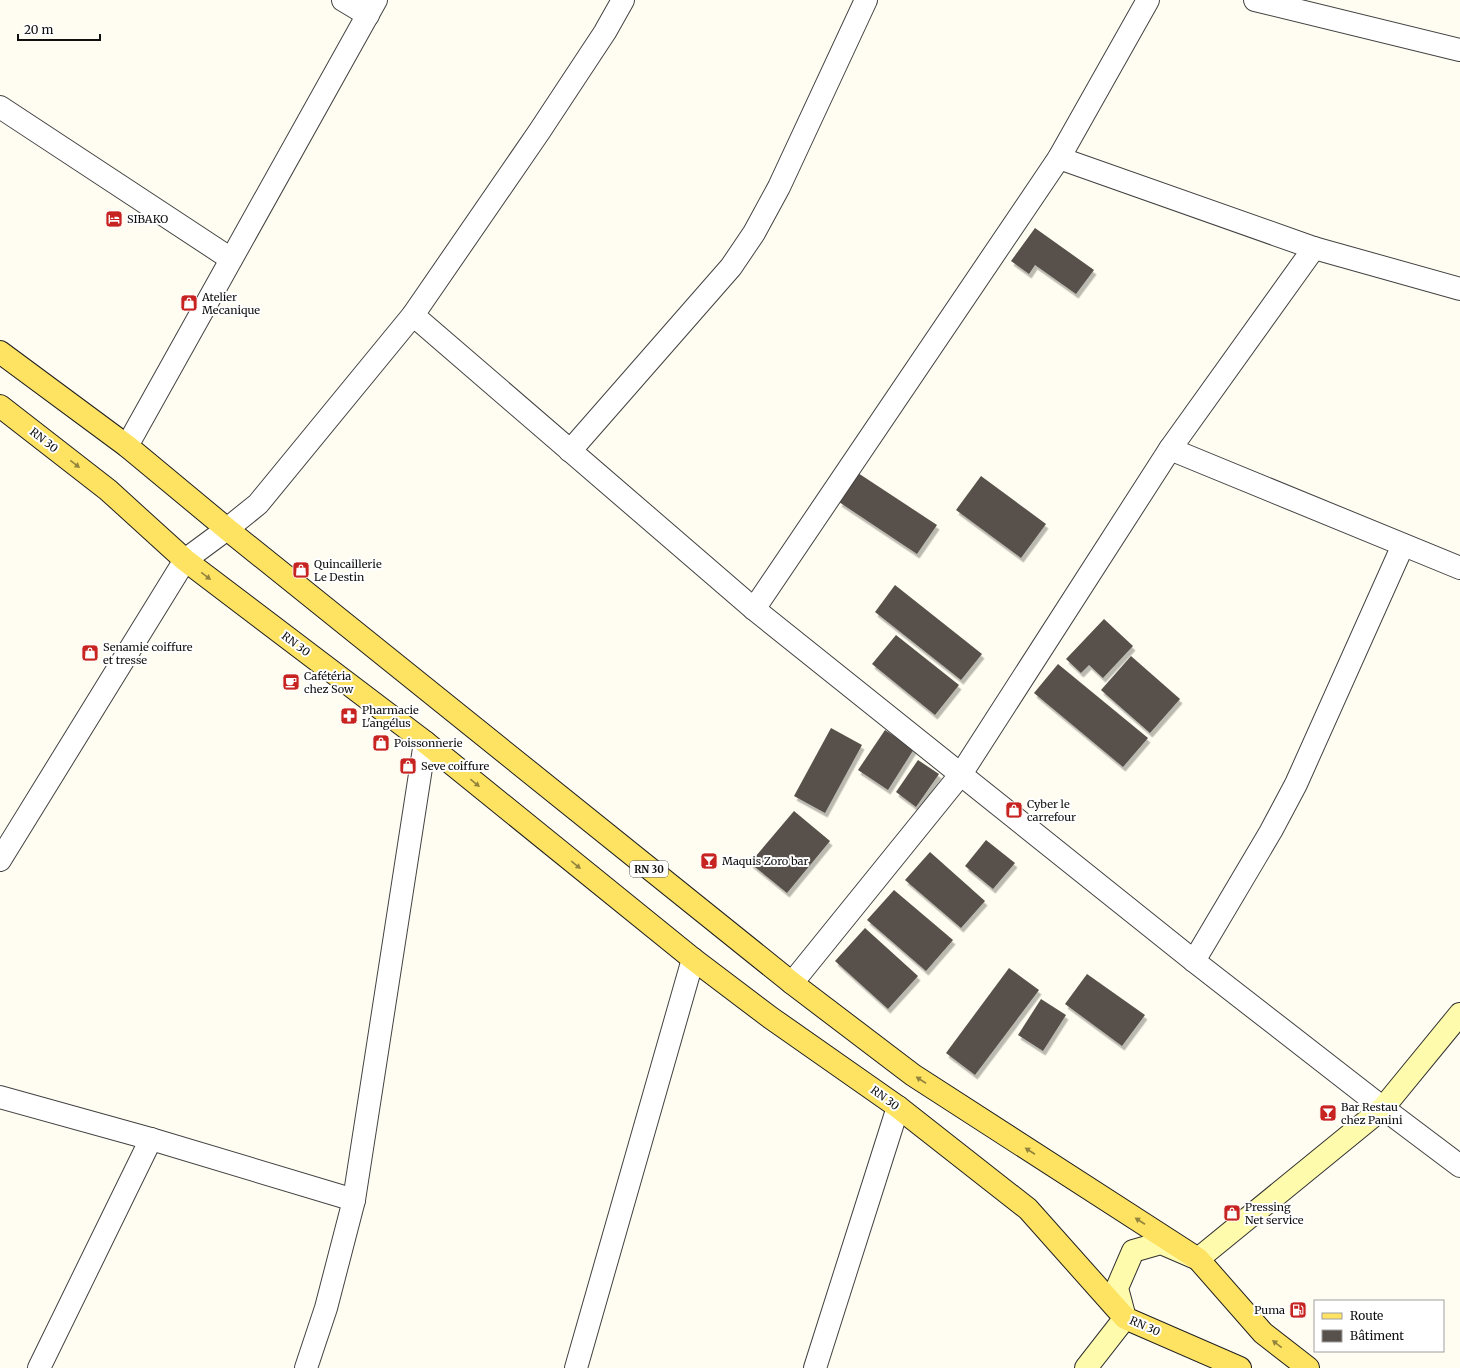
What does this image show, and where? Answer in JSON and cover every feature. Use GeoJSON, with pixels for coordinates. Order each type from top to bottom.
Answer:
{"type":"FeatureCollection","features":[{"type":"Feature","properties":{"kind":"main road","name":"RN 30"},"geometry":{"type":"LineString","coordinates":[[0,352],[127,446],[227,529],[792,983],[912,1075],[1198,1259],[1263,1333],[1308,1368]]}},
{"type":"Feature","properties":{"kind":"main road","name":"RN 30"},"geometry":{"type":"LineString","coordinates":[[0,406],[108,490],[185,560],[425,742],[693,959],[771,1018],[898,1107],[1028,1209],[1125,1318],[1240,1368]]}},
{"type":"Feature","properties":{"kind":"street"},"geometry":{"type":"LineString","coordinates":[[127,446],[372,8],[343,0]]}},
{"type":"Feature","properties":{"kind":"street"},"geometry":{"type":"LineString","coordinates":[[0,860],[185,560],[258,504],[412,315],[539,132],[605,32],[623,0]]}},
{"type":"Feature","properties":{"kind":"street"},"geometry":{"type":"LineString","coordinates":[[570,450],[731,267],[754,233],[779,187],[866,0]]}},
{"type":"Feature","properties":{"kind":"street"},"geometry":{"type":"LineString","coordinates":[[754,609],[1059,158],[1148,0]]}},
{"type":"Feature","properties":{"kind":"street"},"geometry":{"type":"LineString","coordinates":[[1255,0],[1460,50]]}},
{"type":"Feature","properties":{"kind":"street"},"geometry":{"type":"LineString","coordinates":[[0,106],[231,259]]}},
{"type":"Feature","properties":{"kind":"street"},"geometry":{"type":"LineString","coordinates":[[1059,158],[1314,248],[1460,289]]}},
{"type":"Feature","properties":{"kind":"street"},"geometry":{"type":"LineString","coordinates":[[792,983],[961,774],[1170,449],[1314,248]]}},
{"type":"Feature","properties":{"kind":"street"},"geometry":{"type":"LineString","coordinates":[[412,315],[754,609],[1194,961],[1460,1166]]}},
{"type":"Feature","properties":{"kind":"street"},"geometry":{"type":"LineString","coordinates":[[1170,449],[1460,568]]}},
{"type":"Feature","properties":{"kind":"street"},"geometry":{"type":"LineString","coordinates":[[1194,961],[1271,831],[1296,784],[1403,545]]}},
{"type":"Feature","properties":{"kind":"street"},"geometry":{"type":"LineString","coordinates":[[306,1368],[326,1308],[354,1200],[425,742]]}},
{"type":"Feature","properties":{"kind":"street"},"geometry":{"type":"LineString","coordinates":[[576,1368],[693,959]]}},
{"type":"Feature","properties":{"kind":"street"},"geometry":{"type":"LineString","coordinates":[[1086,1368],[1125,1318],[1117,1288],[1132,1251],[1161,1243],[1198,1259],[1383,1108],[1460,1014]]}},
{"type":"Feature","properties":{"kind":"street"},"geometry":{"type":"LineString","coordinates":[[0,1097],[151,1139],[354,1200]]}},
{"type":"Feature","properties":{"kind":"street"},"geometry":{"type":"LineString","coordinates":[[815,1368],[898,1107]]}},
{"type":"Feature","properties":{"kind":"street"},"geometry":{"type":"LineString","coordinates":[[39,1368],[151,1139]]}},
{"type":"Feature","properties":{"kind":"building"},"geometry":{"type":"Polygon","coordinates":[[[1035,228],[1094,270],[1076,294],[1035,265],[1029,274],[1011,261],[1035,228]]]}},
{"type":"Feature","properties":{"kind":"building"},"geometry":{"type":"Polygon","coordinates":[[[858,473],[937,525],[917,554],[839,502],[858,473]]]}},
{"type":"Feature","properties":{"kind":"building"},"geometry":{"type":"Polygon","coordinates":[[[981,476],[1046,524],[1021,558],[956,510],[981,476]]]}},
{"type":"Feature","properties":{"kind":"building"},"geometry":{"type":"Polygon","coordinates":[[[895,585],[982,654],[961,680],[875,612],[895,585]]]}},
{"type":"Feature","properties":{"kind":"building"},"geometry":{"type":"Polygon","coordinates":[[[1104,619],[1133,646],[1103,678],[1089,665],[1081,673],[1066,659],[1104,619]]]}},
{"type":"Feature","properties":{"kind":"building"},"geometry":{"type":"Polygon","coordinates":[[[896,635],[959,685],[935,715],[872,664],[896,635]]]}},
{"type":"Feature","properties":{"kind":"building"},"geometry":{"type":"Polygon","coordinates":[[[1131,656],[1180,699],[1150,733],[1101,690],[1131,656]]]}},
{"type":"Feature","properties":{"kind":"building"},"geometry":{"type":"Polygon","coordinates":[[[1058,664],[1148,738],[1123,767],[1034,693],[1058,664]]]}},
{"type":"Feature","properties":{"kind":"building"},"geometry":{"type":"Polygon","coordinates":[[[831,728],[862,745],[825,813],[794,796],[831,728]]]}},
{"type":"Feature","properties":{"kind":"building"},"geometry":{"type":"Polygon","coordinates":[[[885,730],[914,749],[888,790],[858,770],[885,730]]]}},
{"type":"Feature","properties":{"kind":"building"},"geometry":{"type":"Polygon","coordinates":[[[918,760],[939,774],[916,807],[896,792],[918,760]]]}},
{"type":"Feature","properties":{"kind":"building"},"geometry":{"type":"Polygon","coordinates":[[[794,811],[830,841],[787,893],[750,863],[794,811]]]}},
{"type":"Feature","properties":{"kind":"building"},"geometry":{"type":"Polygon","coordinates":[[[986,840],[1015,863],[993,889],[965,866],[986,840]]]}},
{"type":"Feature","properties":{"kind":"building"},"geometry":{"type":"Polygon","coordinates":[[[930,852],[985,901],[961,928],[905,880],[930,852]]]}},
{"type":"Feature","properties":{"kind":"building"},"geometry":{"type":"Polygon","coordinates":[[[894,890],[953,940],[926,971],[867,920],[894,890]]]}},
{"type":"Feature","properties":{"kind":"building"},"geometry":{"type":"Polygon","coordinates":[[[865,928],[918,976],[888,1009],[835,961],[865,928]]]}},
{"type":"Feature","properties":{"kind":"building"},"geometry":{"type":"Polygon","coordinates":[[[1009,968],[1039,990],[975,1075],[946,1053],[1009,968]]]}},
{"type":"Feature","properties":{"kind":"building"},"geometry":{"type":"Polygon","coordinates":[[[1087,974],[1145,1015],[1122,1046],[1065,1004],[1087,974]]]}},
{"type":"Feature","properties":{"kind":"building"},"geometry":{"type":"Polygon","coordinates":[[[1041,999],[1066,1015],[1043,1051],[1018,1035],[1041,999]]]}},
{"type":"Feature","properties":{"kind":"place","name":"SIBAKO"},"geometry":{"type":"Point","coordinates":[114,219]}},
{"type":"Feature","properties":{"kind":"place","name":"Atelier Mecanique"},"geometry":{"type":"Point","coordinates":[189,303]}},
{"type":"Feature","properties":{"kind":"place","name":"Quincaillerie Le Destin"},"geometry":{"type":"Point","coordinates":[301,570]}},
{"type":"Feature","properties":{"kind":"place","name":"Senamie coiffure et tresse"},"geometry":{"type":"Point","coordinates":[90,653]}},
{"type":"Feature","properties":{"kind":"place","name":"Cafétéria chez Sow"},"geometry":{"type":"Point","coordinates":[291,682]}},
{"type":"Feature","properties":{"kind":"place","name":"Pharmacie L'angélus"},"geometry":{"type":"Point","coordinates":[349,716]}},
{"type":"Feature","properties":{"kind":"place","name":"Poissonnerie"},"geometry":{"type":"Point","coordinates":[381,743]}},
{"type":"Feature","properties":{"kind":"place","name":"Seve coiffure"},"geometry":{"type":"Point","coordinates":[408,766]}},
{"type":"Feature","properties":{"kind":"place","name":"Cyber le carrefour"},"geometry":{"type":"Point","coordinates":[1014,810]}},
{"type":"Feature","properties":{"kind":"place","name":"Maquis Zoro bar"},"geometry":{"type":"Point","coordinates":[709,861]}},
{"type":"Feature","properties":{"kind":"place","name":"Bar Restau chez Panini"},"geometry":{"type":"Point","coordinates":[1328,1113]}},
{"type":"Feature","properties":{"kind":"place","name":"Pressing Net service"},"geometry":{"type":"Point","coordinates":[1232,1213]}},
{"type":"Feature","properties":{"kind":"place","name":"Puma"},"geometry":{"type":"Point","coordinates":[1298,1310]}}]}
